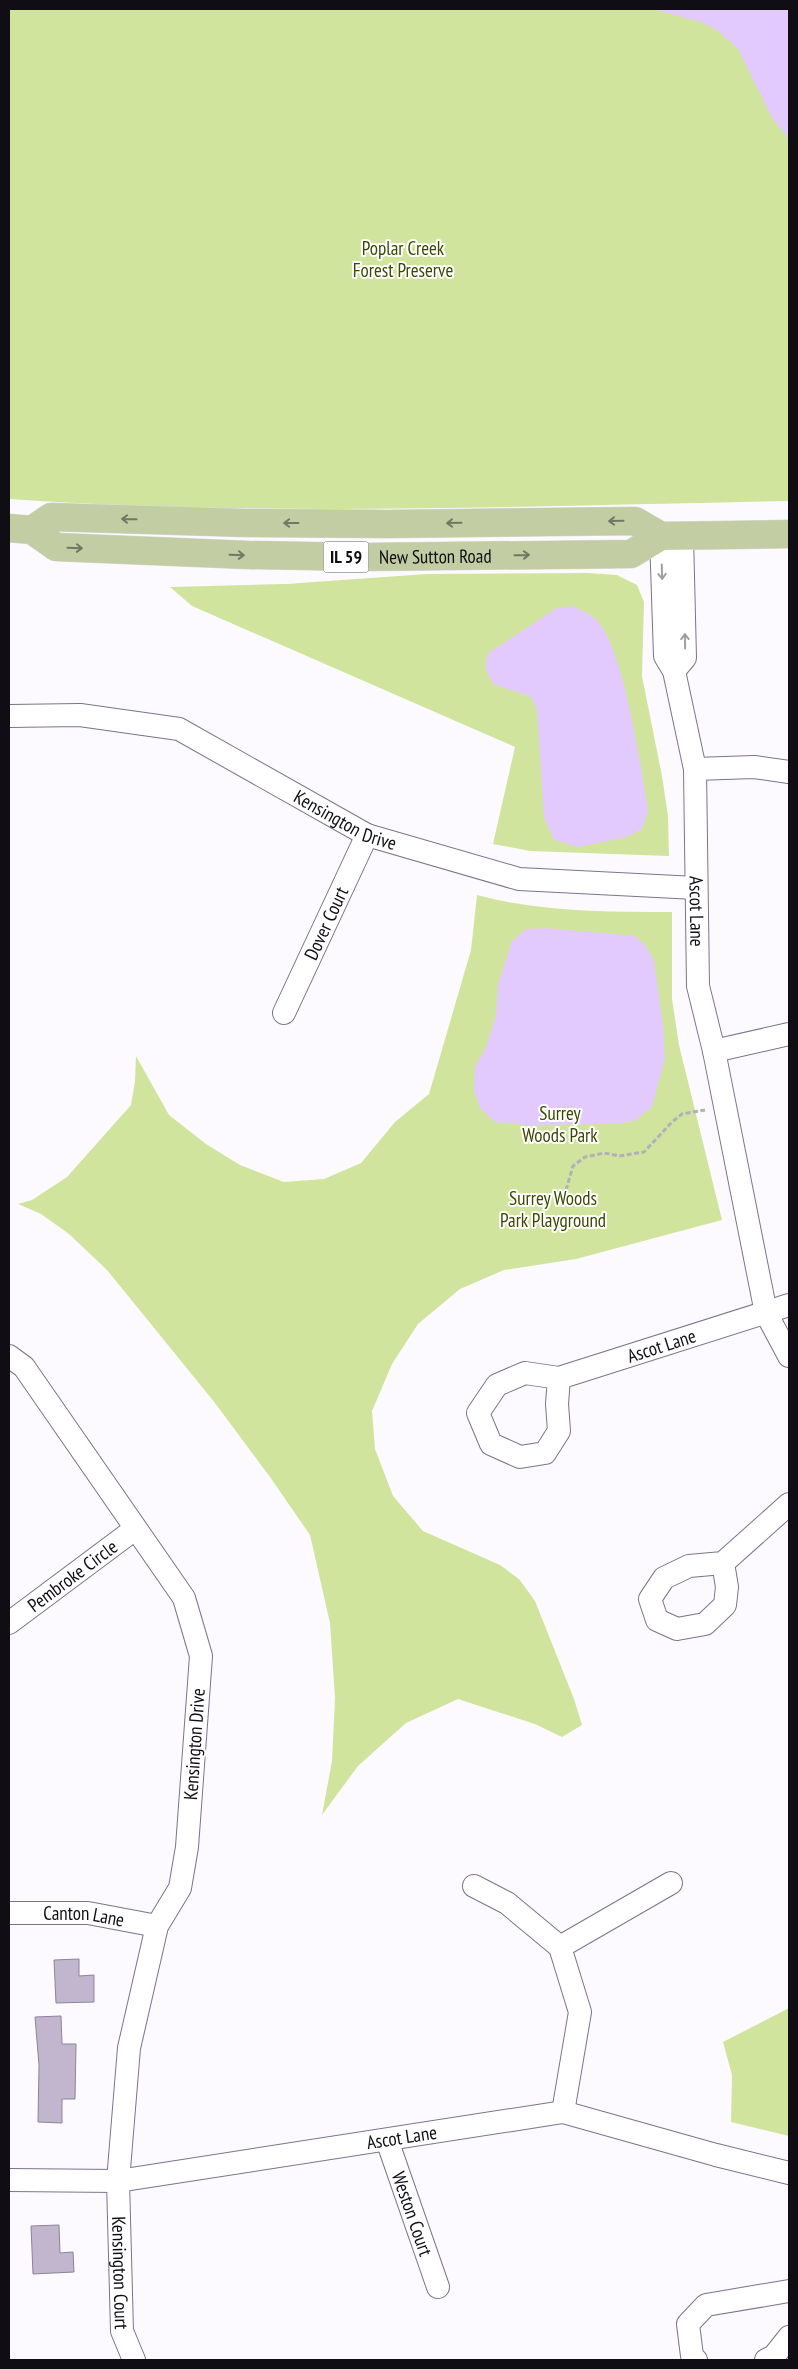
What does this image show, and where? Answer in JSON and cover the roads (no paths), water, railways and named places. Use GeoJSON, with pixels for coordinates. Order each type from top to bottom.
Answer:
{"type":"FeatureCollection","features":[{"type":"Feature","properties":{"kind":"main road","name":"New Sutton Road"},"geometry":{"type":"LineString","coordinates":[[20,529],[51,517],[246,523],[388,524],[635,521],[671,536]]}},
{"type":"Feature","properties":{"kind":"main road"},"geometry":{"type":"LineString","coordinates":[[671,536],[789,534]]}},
{"type":"Feature","properties":{"kind":"street","name":"Ascot Lane"},"geometry":{"type":"LineString","coordinates":[[671,536],[665,656],[674,671],[695,770],[698,986],[714,1051],[766,1313],[789,1356]]}},
{"type":"Feature","properties":{"kind":"street","name":"Kensington Drive"},"geometry":{"type":"LineString","coordinates":[[9,716],[80,715],[178,729],[367,835],[519,879],[696,888]]}},
{"type":"Feature","properties":{"kind":"street"},"geometry":{"type":"LineString","coordinates":[[695,770],[754,767],[789,772]]}},
{"type":"Feature","properties":{"kind":"street","name":"Dover Court"},"geometry":{"type":"LineString","coordinates":[[284,1013],[367,835]]}},
{"type":"Feature","properties":{"kind":"street"},"geometry":{"type":"LineString","coordinates":[[714,1051],[789,1034]]}},
{"type":"Feature","properties":{"kind":"street","name":"Ascot Lane"},"geometry":{"type":"LineString","coordinates":[[559,1378],[789,1305]]}},
{"type":"Feature","properties":{"kind":"street","name":"Kensington Drive"},"geometry":{"type":"LineString","coordinates":[[9,1356],[24,1367],[184,1598],[200,1656],[186,1847],[180,1888],[158,1926],[129,2048],[118,2181]]}},
{"type":"Feature","properties":{"kind":"street"},"geometry":{"type":"LineString","coordinates":[[722,1563],[789,1504]]}},
{"type":"Feature","properties":{"kind":"street","name":"Pembroke Circle"},"geometry":{"type":"LineString","coordinates":[[9,1623],[135,1529]]}},
{"type":"Feature","properties":{"kind":"street"},"geometry":{"type":"LineString","coordinates":[[560,1946],[670,1883]]}},
{"type":"Feature","properties":{"kind":"street"},"geometry":{"type":"LineString","coordinates":[[474,1886],[507,1903],[560,1946],[580,2012],[563,2112]]}},
{"type":"Feature","properties":{"kind":"street","name":"Canton Lane"},"geometry":{"type":"LineString","coordinates":[[9,1913],[88,1913],[158,1926]]}},
{"type":"Feature","properties":{"kind":"street","name":"Ascot Lane"},"geometry":{"type":"LineString","coordinates":[[9,2180],[118,2181],[563,2112],[716,2155],[789,2173]]}},
{"type":"Feature","properties":{"kind":"street","name":"Weston Court"},"geometry":{"type":"LineString","coordinates":[[388,2140],[438,2287]]}},
{"type":"Feature","properties":{"kind":"street","name":"Kensington Court"},"geometry":{"type":"LineString","coordinates":[[118,2181],[122,2331],[134,2360]]}},
{"type":"Feature","properties":{"kind":"street"},"geometry":{"type":"LineString","coordinates":[[696,2360],[692,2356],[688,2324],[706,2305],[789,2291]]}},
{"type":"Feature","properties":{"kind":"street"},"geometry":{"type":"LineString","coordinates":[[766,2360],[774,2356],[789,2337]]}},
{"type":"Feature","properties":{"kind":"park label","name":"Poplar Creek Forest Preserve"},"geometry":{"type":"Point","coordinates":[403,259]}},
{"type":"Feature","properties":{"kind":"park label","name":"Surrey Woods Park"},"geometry":{"type":"Point","coordinates":[560,1124]}},
{"type":"Feature","properties":{"kind":"park label","name":"Surrey Woods Park Playground"},"geometry":{"type":"Point","coordinates":[553,1209]}}]}
